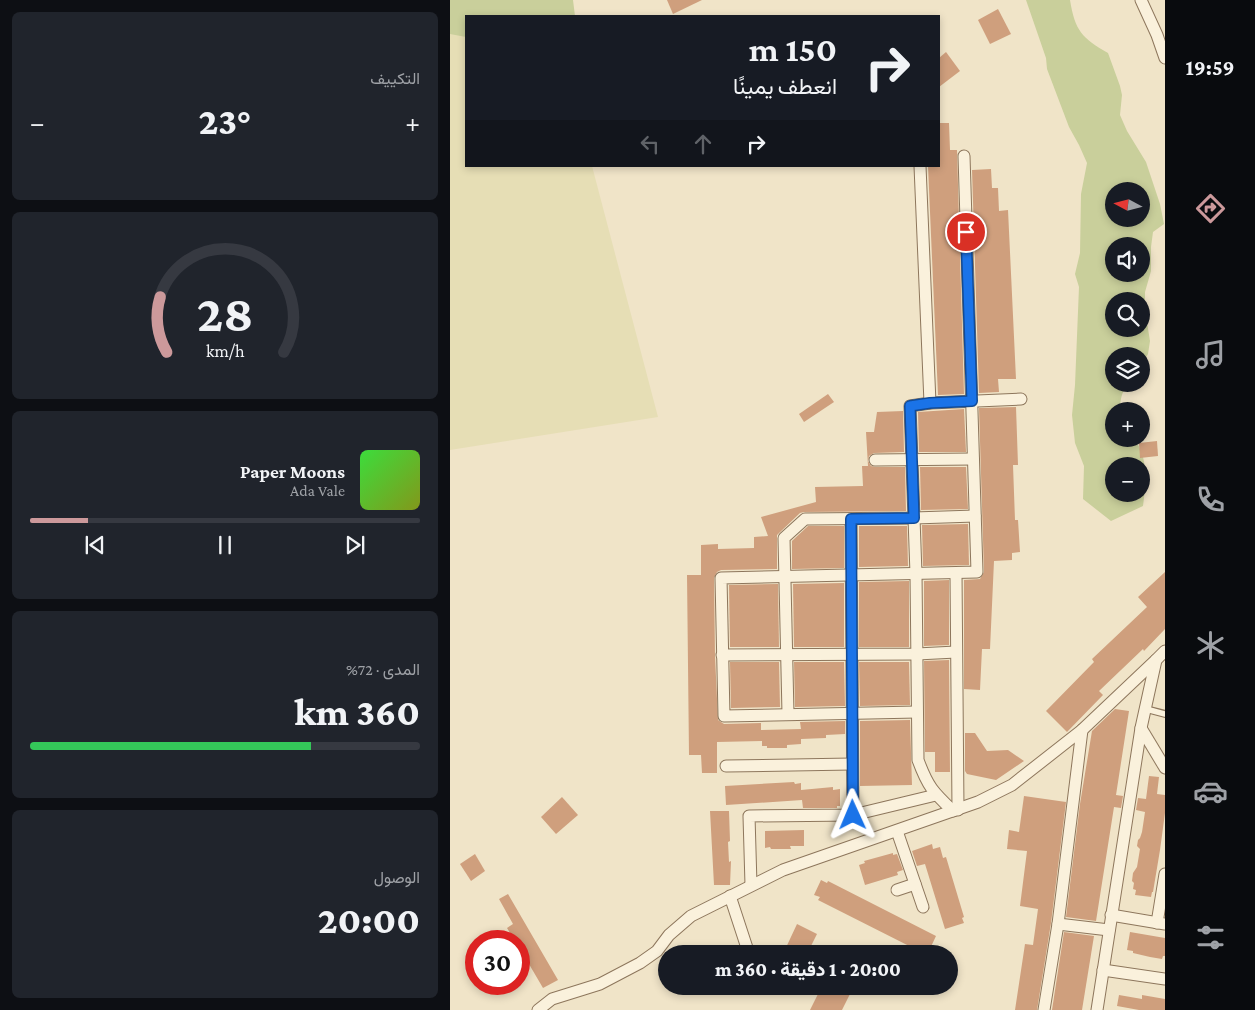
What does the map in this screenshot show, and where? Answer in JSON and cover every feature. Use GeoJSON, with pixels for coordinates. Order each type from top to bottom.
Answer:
{"type":"FeatureCollection","features":[{"type":"Feature","properties":{"kind":"street"},"geometry":{"type":"LineString","coordinates":[[1141,0],[1165,58]]}},
{"type":"Feature","properties":{"kind":"street"},"geometry":{"type":"LineString","coordinates":[[917,712],[724,716],[720,578],[956,574],[977,572],[964,156]]}},
{"type":"Feature","properties":{"kind":"street"},"geometry":{"type":"LineString","coordinates":[[920,167],[930,403]]}},
{"type":"Feature","properties":{"kind":"street"},"geometry":{"type":"LineString","coordinates":[[956,810],[936,795],[927,783],[918,760],[916,574],[910,406],[930,403],[1021,399]]}},
{"type":"Feature","properties":{"kind":"street"},"geometry":{"type":"LineString","coordinates":[[875,460],[973,459]]}},
{"type":"Feature","properties":{"kind":"street"},"geometry":{"type":"LineString","coordinates":[[788,714],[784,538],[805,519],[975,516]]}},
{"type":"Feature","properties":{"kind":"street"},"geometry":{"type":"LineString","coordinates":[[851,519],[853,815]]}},
{"type":"Feature","properties":{"kind":"street"},"geometry":{"type":"LineString","coordinates":[[956,574],[956,810]]}},
{"type":"Feature","properties":{"kind":"street"},"geometry":{"type":"LineString","coordinates":[[538,1010],[552,999],[600,984],[640,963],[657,951],[669,935],[691,916],[783,870],[978,802],[1012,785],[1082,730],[1165,651]]}},
{"type":"Feature","properties":{"kind":"street"},"geometry":{"type":"LineString","coordinates":[[722,655],[853,655],[956,652]]}},
{"type":"Feature","properties":{"kind":"street"},"geometry":{"type":"LineString","coordinates":[[1096,1010],[1141,728],[1156,660]]}},
{"type":"Feature","properties":{"kind":"street"},"geometry":{"type":"LineString","coordinates":[[1141,728],[1165,768]]}},
{"type":"Feature","properties":{"kind":"street"},"geometry":{"type":"LineString","coordinates":[[1044,1010],[1058,924],[1082,730]]}},
{"type":"Feature","properties":{"kind":"street"},"geometry":{"type":"LineString","coordinates":[[726,766],[852,764]]}},
{"type":"Feature","properties":{"kind":"street"},"geometry":{"type":"LineString","coordinates":[[752,886],[749,816],[853,815],[936,795]]}},
{"type":"Feature","properties":{"kind":"street"},"geometry":{"type":"LineString","coordinates":[[897,831],[923,907]]}},
{"type":"Feature","properties":{"kind":"street"},"geometry":{"type":"LineString","coordinates":[[1111,915],[1161,923],[1165,874]]}},
{"type":"Feature","properties":{"kind":"street"},"geometry":{"type":"LineString","coordinates":[[897,890],[915,884]]}},
{"type":"Feature","properties":{"kind":"street"},"geometry":{"type":"LineString","coordinates":[[730,896],[746,945]]}},
{"type":"Feature","properties":{"kind":"street"},"geometry":{"type":"LineString","coordinates":[[1058,924],[1109,930]]}},
{"type":"Feature","properties":{"kind":"street"},"geometry":{"type":"LineString","coordinates":[[1103,970],[1165,979]]}},
{"type":"Feature","properties":{"kind":"lane"},"geometry":{"type":"LineString","coordinates":[[1146,710],[1165,714]]}},
{"type":"Feature","properties":{"kind":"shaded area"},"geometry":{"type":"Polygon","coordinates":[[[450,24],[465,28],[465,167],[592,167],[658,417],[450,450],[450,24]]]}},
{"type":"Feature","properties":{"kind":"green space"},"geometry":{"type":"Polygon","coordinates":[[[450,0],[573,0],[575,15],[465,15],[465,37],[450,34],[450,0]]]}},
{"type":"Feature","properties":{"kind":"green space"},"geometry":{"type":"Polygon","coordinates":[[[1026,0],[1070,0],[1074,19],[1081,32],[1092,43],[1108,53],[1122,95],[1120,115],[1127,131],[1146,162],[1160,204],[1164,224],[1153,232],[1150,274],[1150,237],[1105,237],[1105,282],[1148,282],[1145,292],[1105,292],[1105,337],[1149,337],[1150,341],[1149,347],[1105,347],[1105,392],[1123,392],[1121,402],[1105,402],[1105,447],[1139,447],[1143,457],[1105,457],[1105,502],[1143,502],[1143,506],[1111,521],[1083,499],[1084,466],[1075,443],[1072,415],[1079,287],[1075,274],[1080,253],[1081,194],[1087,163],[1069,127],[1047,69],[1046,58],[1026,0]]]}},
{"type":"Feature","properties":{"kind":"building"},"geometry":{"type":"Polygon","coordinates":[[[667,0],[702,0],[673,14],[667,0]]]}},
{"type":"Feature","properties":{"kind":"building"},"geometry":{"type":"Polygon","coordinates":[[[998,9],[1011,34],[990,44],[978,20],[998,9]]]}},
{"type":"Feature","properties":{"kind":"building"},"geometry":{"type":"Polygon","coordinates":[[[946,52],[960,71],[940,86],[940,57],[946,52]]]}},
{"type":"Feature","properties":{"kind":"building"},"geometry":{"type":"Polygon","coordinates":[[[940,123],[949,123],[950,150],[957,150],[964,394],[938,395],[928,167],[940,167],[940,123]]]}},
{"type":"Feature","properties":{"kind":"building"},"geometry":{"type":"Polygon","coordinates":[[[991,169],[992,188],[998,188],[999,211],[1008,210],[1016,379],[998,379],[999,392],[979,393],[972,170],[991,169]]]}},
{"type":"Feature","properties":{"kind":"building"},"geometry":{"type":"Polygon","coordinates":[[[828,394],[834,402],[804,422],[799,414],[828,394]]]}},
{"type":"Feature","properties":{"kind":"building"},"geometry":{"type":"Polygon","coordinates":[[[1016,407],[1018,465],[1013,465],[1015,520],[1018,520],[1020,552],[1012,553],[1012,560],[994,561],[990,649],[982,649],[980,690],[964,689],[964,580],[980,579],[984,572],[979,408],[1016,407]]]}},
{"type":"Feature","properties":{"kind":"building"},"geometry":{"type":"Polygon","coordinates":[[[964,409],[966,452],[919,452],[918,412],[964,409]]]}},
{"type":"Feature","properties":{"kind":"building"},"geometry":{"type":"Polygon","coordinates":[[[903,411],[904,452],[874,453],[869,456],[868,461],[871,466],[875,467],[905,467],[906,511],[800,513],[777,535],[777,569],[721,570],[717,572],[714,578],[718,720],[724,724],[761,723],[761,730],[801,729],[800,722],[845,721],[845,734],[826,735],[826,738],[801,739],[801,744],[787,745],[787,748],[767,748],[767,746],[762,746],[762,741],[717,742],[717,773],[702,773],[701,755],[689,755],[687,575],[701,575],[701,545],[718,544],[718,549],[754,548],[754,537],[768,536],[761,517],[816,502],[815,487],[863,486],[862,466],[868,466],[866,432],[874,432],[877,412],[903,411]]]}},
{"type":"Feature","properties":{"kind":"building"},"geometry":{"type":"Polygon","coordinates":[[[1157,441],[1158,456],[1140,457],[1139,447],[1150,447],[1150,442],[1157,441]]]}},
{"type":"Feature","properties":{"kind":"building"},"geometry":{"type":"Polygon","coordinates":[[[920,467],[966,467],[968,509],[921,510],[920,467]]]}},
{"type":"Feature","properties":{"kind":"building"},"geometry":{"type":"Polygon","coordinates":[[[968,524],[969,565],[923,566],[922,525],[968,524]]]}},
{"type":"Feature","properties":{"kind":"building"},"geometry":{"type":"Polygon","coordinates":[[[808,526],[844,526],[844,568],[792,569],[792,541],[808,526]]]}},
{"type":"Feature","properties":{"kind":"building"},"geometry":{"type":"Polygon","coordinates":[[[859,526],[907,526],[908,566],[859,567],[859,526]]]}},
{"type":"Feature","properties":{"kind":"building"},"geometry":{"type":"Polygon","coordinates":[[[1165,572],[1165,629],[1144,651],[1143,649],[1099,691],[1103,695],[1067,732],[1046,711],[1094,662],[1092,659],[1147,607],[1138,597],[1165,572]]]}},
{"type":"Feature","properties":{"kind":"building"},"geometry":{"type":"Polygon","coordinates":[[[949,580],[949,645],[924,646],[924,581],[949,580]]]}},
{"type":"Feature","properties":{"kind":"building"},"geometry":{"type":"Polygon","coordinates":[[[909,581],[909,647],[859,647],[859,582],[909,581]]]}},
{"type":"Feature","properties":{"kind":"building"},"geometry":{"type":"Polygon","coordinates":[[[844,583],[844,647],[794,647],[793,584],[844,583]]]}},
{"type":"Feature","properties":{"kind":"building"},"geometry":{"type":"Polygon","coordinates":[[[778,584],[779,647],[730,647],[729,585],[778,584]]]}},
{"type":"Feature","properties":{"kind":"building"},"geometry":{"type":"Polygon","coordinates":[[[949,660],[950,772],[935,772],[935,752],[925,752],[924,661],[949,660]]]}},
{"type":"Feature","properties":{"kind":"building"},"geometry":{"type":"Polygon","coordinates":[[[730,662],[779,662],[780,707],[731,708],[730,662]]]}},
{"type":"Feature","properties":{"kind":"building"},"geometry":{"type":"Polygon","coordinates":[[[794,662],[844,662],[845,706],[795,707],[794,662]]]}},
{"type":"Feature","properties":{"kind":"building"},"geometry":{"type":"Polygon","coordinates":[[[859,662],[909,662],[910,705],[860,706],[859,662]]]}},
{"type":"Feature","properties":{"kind":"building"},"geometry":{"type":"Polygon","coordinates":[[[1115,709],[1129,711],[1116,795],[1123,796],[1121,808],[1114,807],[1096,921],[1066,917],[1080,804],[1092,731],[1115,709]]]}},
{"type":"Feature","properties":{"kind":"building"},"geometry":{"type":"Polygon","coordinates":[[[910,720],[912,785],[860,786],[860,721],[910,720]]]}},
{"type":"Feature","properties":{"kind":"building"},"geometry":{"type":"Polygon","coordinates":[[[965,733],[975,733],[987,751],[1008,750],[1024,761],[996,780],[967,774],[965,771],[965,733]]]}},
{"type":"Feature","properties":{"kind":"building"},"geometry":{"type":"Polygon","coordinates":[[[1149,776],[1159,777],[1157,794],[1165,795],[1165,813],[1160,850],[1151,897],[1135,895],[1136,890],[1133,889],[1134,883],[1132,881],[1133,873],[1137,867],[1140,849],[1137,846],[1142,832],[1145,812],[1136,810],[1138,798],[1146,799],[1149,776]]]}},
{"type":"Feature","properties":{"kind":"building"},"geometry":{"type":"Polygon","coordinates":[[[794,782],[795,784],[801,783],[801,790],[833,787],[833,790],[840,789],[840,806],[837,806],[837,808],[803,808],[802,800],[726,805],[725,786],[794,782]]]}},
{"type":"Feature","properties":{"kind":"building"},"geometry":{"type":"Polygon","coordinates":[[[1024,796],[1066,802],[1051,923],[1037,1010],[1015,1010],[1025,944],[1033,945],[1038,909],[1020,906],[1027,851],[1007,849],[1009,830],[1019,832],[1024,796]]]}},
{"type":"Feature","properties":{"kind":"building"},"geometry":{"type":"Polygon","coordinates":[[[562,797],[578,815],[556,834],[541,817],[562,797]]]}},
{"type":"Feature","properties":{"kind":"building"},"geometry":{"type":"Polygon","coordinates":[[[710,811],[729,811],[730,885],[714,885],[710,811]]]}},
{"type":"Feature","properties":{"kind":"building"},"geometry":{"type":"Polygon","coordinates":[[[804,830],[804,846],[790,846],[791,849],[765,848],[765,831],[804,830]]]}},
{"type":"Feature","properties":{"kind":"building"},"geometry":{"type":"Polygon","coordinates":[[[932,844],[933,849],[940,847],[943,858],[946,857],[964,917],[962,918],[964,923],[945,929],[925,864],[917,866],[912,851],[932,844]]]}},
{"type":"Feature","properties":{"kind":"building"},"geometry":{"type":"Polygon","coordinates":[[[893,853],[893,855],[897,854],[903,870],[897,872],[898,875],[865,885],[859,865],[865,863],[864,861],[893,853]]]}},
{"type":"Feature","properties":{"kind":"building"},"geometry":{"type":"Polygon","coordinates":[[[475,854],[485,871],[471,881],[460,864],[475,854]]]}},
{"type":"Feature","properties":{"kind":"building"},"geometry":{"type":"Polygon","coordinates":[[[821,880],[827,883],[828,881],[936,936],[932,945],[907,945],[818,900],[820,897],[814,895],[821,880]]]}},
{"type":"Feature","properties":{"kind":"building"},"geometry":{"type":"Polygon","coordinates":[[[508,894],[529,930],[508,930],[507,928],[513,924],[499,899],[508,894]]]}},
{"type":"Feature","properties":{"kind":"building"},"geometry":{"type":"Polygon","coordinates":[[[797,924],[817,934],[812,945],[787,945],[797,924]]]}},
{"type":"Feature","properties":{"kind":"building"},"geometry":{"type":"Polygon","coordinates":[[[530,932],[558,980],[543,988],[530,966],[530,932]]]}},
{"type":"Feature","properties":{"kind":"building"},"geometry":{"type":"Polygon","coordinates":[[[1064,932],[1094,936],[1082,1010],[1052,1010],[1064,932]]]}},
{"type":"Feature","properties":{"kind":"building"},"geometry":{"type":"Polygon","coordinates":[[[1130,932],[1165,938],[1165,956],[1162,959],[1127,950],[1130,932]]]}},
{"type":"Feature","properties":{"kind":"building"},"geometry":{"type":"Polygon","coordinates":[[[818,995],[850,995],[842,1010],[810,1010],[818,995]]]}},
{"type":"Feature","properties":{"kind":"building"},"geometry":{"type":"Polygon","coordinates":[[[1119,995],[1142,999],[1142,995],[1165,999],[1165,1010],[1139,1010],[1117,1006],[1119,995]]]}},
{"type":"Feature","properties":{"kind":"route"},"geometry":{"type":"LineString","coordinates":[[853,815],[851,519],[914,518],[910,406],[972,401],[966,232]]}}]}
